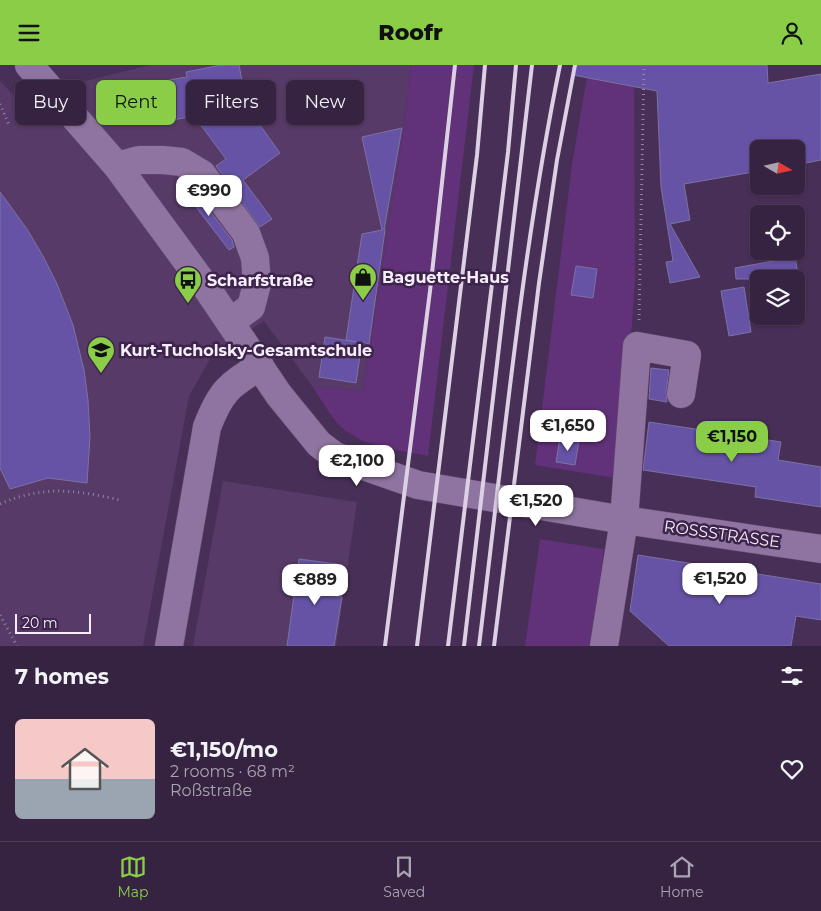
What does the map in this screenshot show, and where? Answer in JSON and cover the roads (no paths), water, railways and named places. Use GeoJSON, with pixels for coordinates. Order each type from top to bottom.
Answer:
{"type":"FeatureCollection","features":[{"type":"Feature","properties":{"kind":"street","name":"ROSSSTRASSE"},"geometry":{"type":"LineString","coordinates":[[36,67],[117,166],[230,322],[279,395],[319,444],[335,456],[418,485],[624,520],[821,549]]}},
{"type":"Feature","properties":{"kind":"street"},"geometry":{"type":"LineString","coordinates":[[117,166],[139,160],[163,160],[182,163],[202,175],[246,233],[255,258],[257,284],[251,307],[230,322]]}},
{"type":"Feature","properties":{"kind":"street"},"geometry":{"type":"LineString","coordinates":[[604,646],[624,520],[637,346],[687,355],[681,394]]}},
{"type":"Feature","properties":{"kind":"street"},"geometry":{"type":"LineString","coordinates":[[169,646],[207,427],[222,395],[230,386],[260,366]]}},
{"type":"Feature","properties":{"kind":"railway"},"geometry":{"type":"LineString","coordinates":[[385,646],[430,291],[455,65]]}},
{"type":"Feature","properties":{"kind":"railway"},"geometry":{"type":"LineString","coordinates":[[417,646],[477,155],[485,65]]}},
{"type":"Feature","properties":{"kind":"railway"},"geometry":{"type":"LineString","coordinates":[[448,646],[508,152],[516,65]]}},
{"type":"Feature","properties":{"kind":"railway"},"geometry":{"type":"LineString","coordinates":[[464,646],[532,65]]}},
{"type":"Feature","properties":{"kind":"railway"},"geometry":{"type":"LineString","coordinates":[[479,646],[505,427],[534,209],[560,65]]}},
{"type":"Feature","properties":{"kind":"railway"},"geometry":{"type":"LineString","coordinates":[[494,646],[539,283],[557,160],[575,65]]}},
{"type":"Feature","properties":{"kind":"place","name":"Baguette-Haus"},"geometry":{"type":"Point","coordinates":[363,301]}},
{"type":"Feature","properties":{"kind":"place","name":"Scharfstraße"},"geometry":{"type":"Point","coordinates":[188,304]}},
{"type":"Feature","properties":{"kind":"place","name":"Kurt-Tucholsky-Gesamtschule"},"geometry":{"type":"Point","coordinates":[101,374]}}]}
